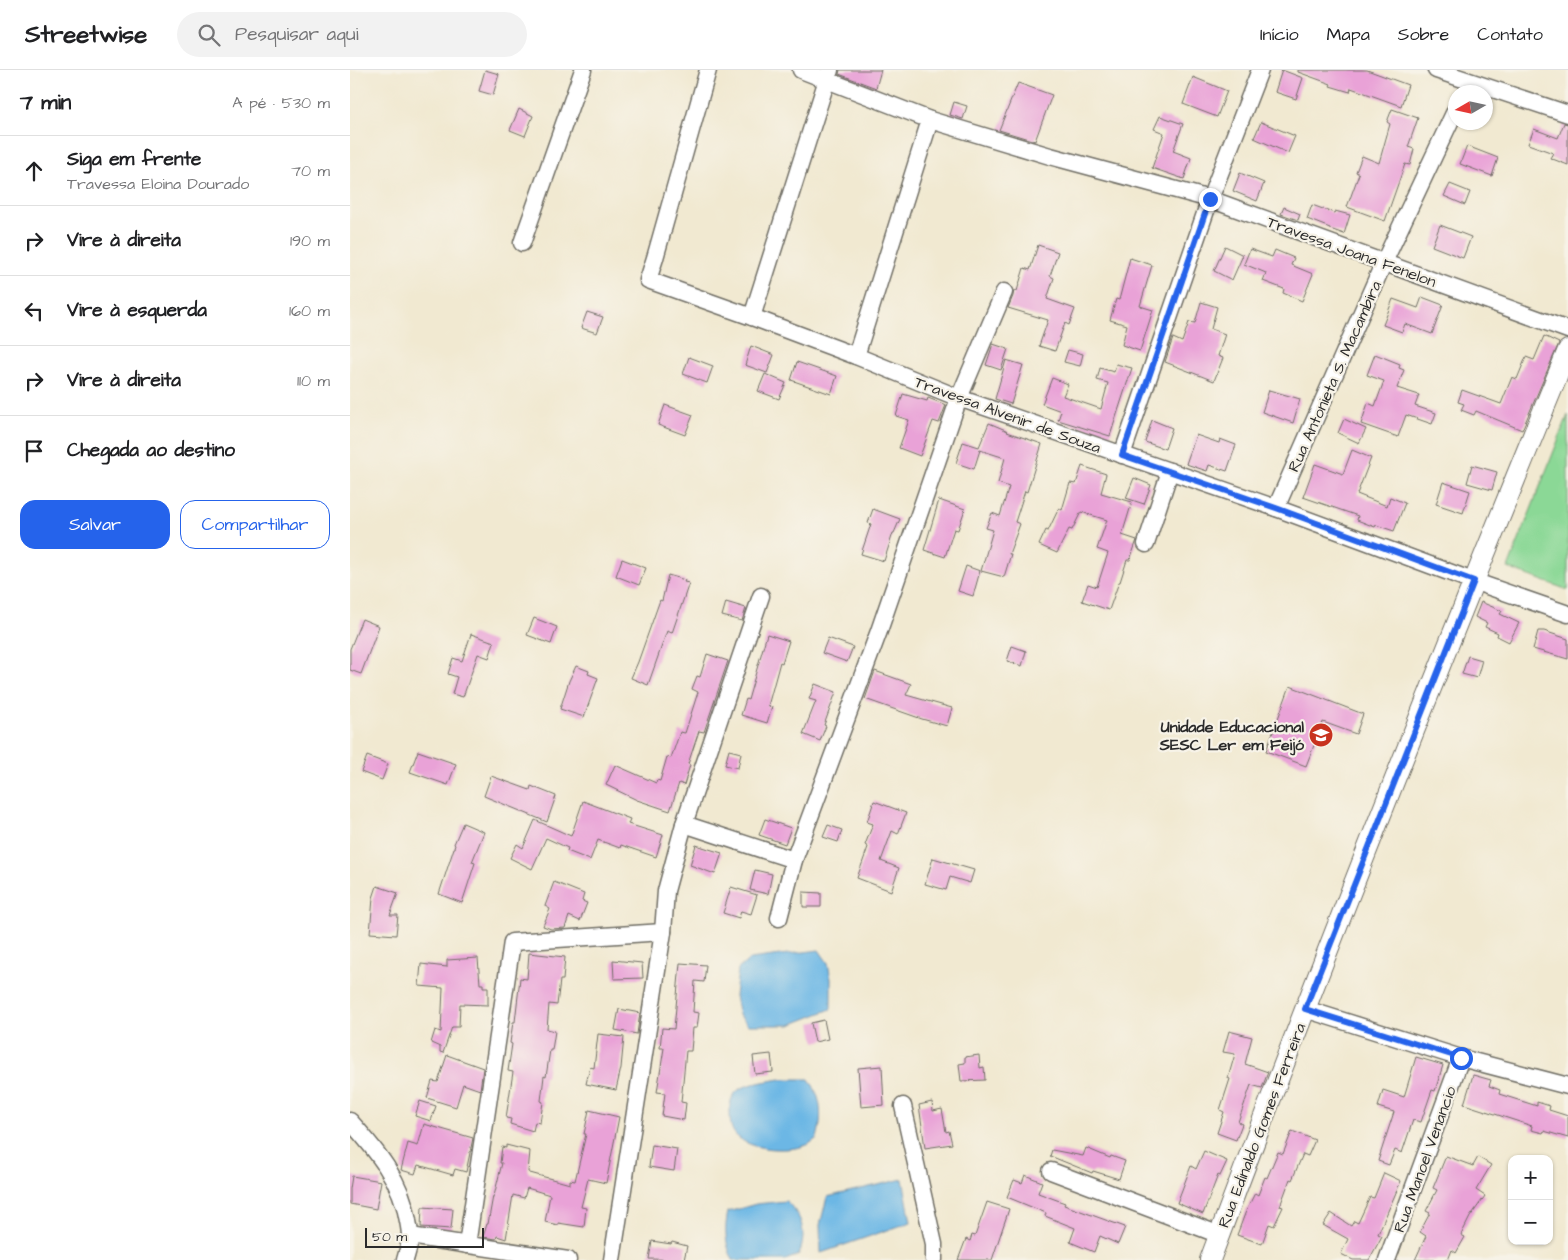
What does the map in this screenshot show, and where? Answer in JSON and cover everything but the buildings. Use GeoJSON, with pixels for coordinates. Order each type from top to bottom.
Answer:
{"type":"FeatureCollection","features":[{"type":"Feature","properties":{"kind":"street"},"geometry":{"type":"LineString","coordinates":[[522,243],[583,70]]}},
{"type":"Feature","properties":{"kind":"street","name":"Travessa Alvenir de Souza"},"geometry":{"type":"LineString","coordinates":[[708,70],[648,280],[856,356],[959,398],[1276,508],[1568,614]]}},
{"type":"Feature","properties":{"kind":"street"},"geometry":{"type":"LineString","coordinates":[[752,317],[828,75],[801,70]]}},
{"type":"Feature","properties":{"kind":"street"},"geometry":{"type":"LineString","coordinates":[[1122,455],[1210,199],[1260,70]]}},
{"type":"Feature","properties":{"kind":"street"},"geometry":{"type":"LineString","coordinates":[[1436,70],[1568,114]]}},
{"type":"Feature","properties":{"kind":"street","name":"Travessa Joana Fenelon"},"geometry":{"type":"LineString","coordinates":[[828,75],[930,120],[1050,156],[1210,199],[1568,330]]}},
{"type":"Feature","properties":{"kind":"street"},"geometry":{"type":"LineString","coordinates":[[856,356],[930,120]]}},
{"type":"Feature","properties":{"kind":"street","name":"Rua Antonieta S. Macambira"},"geometry":{"type":"LineString","coordinates":[[1276,508],[1384,262],[1448,126]]}},
{"type":"Feature","properties":{"kind":"street"},"geometry":{"type":"LineString","coordinates":[[779,918],[794,860],[879,631],[959,398],[1004,292]]}},
{"type":"Feature","properties":{"kind":"street","name":"Rua Edinaldo Gomes Ferreira"},"geometry":{"type":"LineString","coordinates":[[1210,1260],[1305,1009],[1474,581],[1568,350]]}},
{"type":"Feature","properties":{"kind":"street"},"geometry":{"type":"LineString","coordinates":[[1146,544],[1170,471]]}},
{"type":"Feature","properties":{"kind":"street"},"geometry":{"type":"LineString","coordinates":[[612,1260],[663,932],[666,891],[684,824],[761,596]]}},
{"type":"Feature","properties":{"kind":"street"},"geometry":{"type":"LineString","coordinates":[[684,824],[794,860]]}},
{"type":"Feature","properties":{"kind":"street"},"geometry":{"type":"LineString","coordinates":[[467,1245],[512,942],[663,932]]}},
{"type":"Feature","properties":{"kind":"street"},"geometry":{"type":"LineString","coordinates":[[1305,1009],[1461,1058],[1568,1086]]}},
{"type":"Feature","properties":{"kind":"street","name":"Rua Manoel Venancio"},"geometry":{"type":"LineString","coordinates":[[1387,1260],[1461,1058]]}},
{"type":"Feature","properties":{"kind":"street"},"geometry":{"type":"LineString","coordinates":[[903,1106],[934,1244],[934,1260]]}},
{"type":"Feature","properties":{"kind":"street"},"geometry":{"type":"LineString","coordinates":[[350,1121],[391,1172],[406,1209],[410,1236],[405,1260]]}},
{"type":"Feature","properties":{"kind":"street"},"geometry":{"type":"LineString","coordinates":[[1051,1171],[1220,1235]]}},
{"type":"Feature","properties":{"kind":"street"},"geometry":{"type":"LineString","coordinates":[[410,1236],[568,1260]]}},
{"type":"Feature","properties":{"kind":"green space"},"geometry":{"type":"Polygon","coordinates":[[[1568,415],[1568,590],[1508,568],[1568,415]]]}},
{"type":"Feature","properties":{"kind":"water"},"geometry":{"type":"Polygon","coordinates":[[[819,950],[828,963],[831,979],[831,1009],[790,1025],[748,1025],[739,1015],[735,996],[738,969],[750,959],[819,950]]]}},
{"type":"Feature","properties":{"kind":"water"},"geometry":{"type":"Polygon","coordinates":[[[781,1079],[809,1079],[817,1093],[820,1107],[821,1115],[817,1138],[806,1145],[787,1149],[757,1146],[741,1139],[733,1132],[731,1124],[730,1105],[733,1096],[744,1087],[760,1082],[781,1079]]]}},
{"type":"Feature","properties":{"kind":"water"},"geometry":{"type":"Polygon","coordinates":[[[903,1179],[911,1222],[821,1253],[820,1225],[827,1197],[903,1179]]]}},
{"type":"Feature","properties":{"kind":"water"},"geometry":{"type":"Polygon","coordinates":[[[786,1201],[800,1219],[802,1226],[803,1240],[799,1255],[785,1260],[733,1260],[726,1236],[728,1212],[756,1204],[786,1201]]]}},
{"type":"Feature","properties":{"kind":"place","name":"Unidade Educacional SESC Ler em Feijó"},"geometry":{"type":"Point","coordinates":[1321,735]}},
{"type":"Feature","properties":{"kind":"route"},"geometry":{"type":"LineString","coordinates":[[1210,199],[1122,455],[1276,508],[1474,581],[1305,1009],[1461,1058]]}}]}
